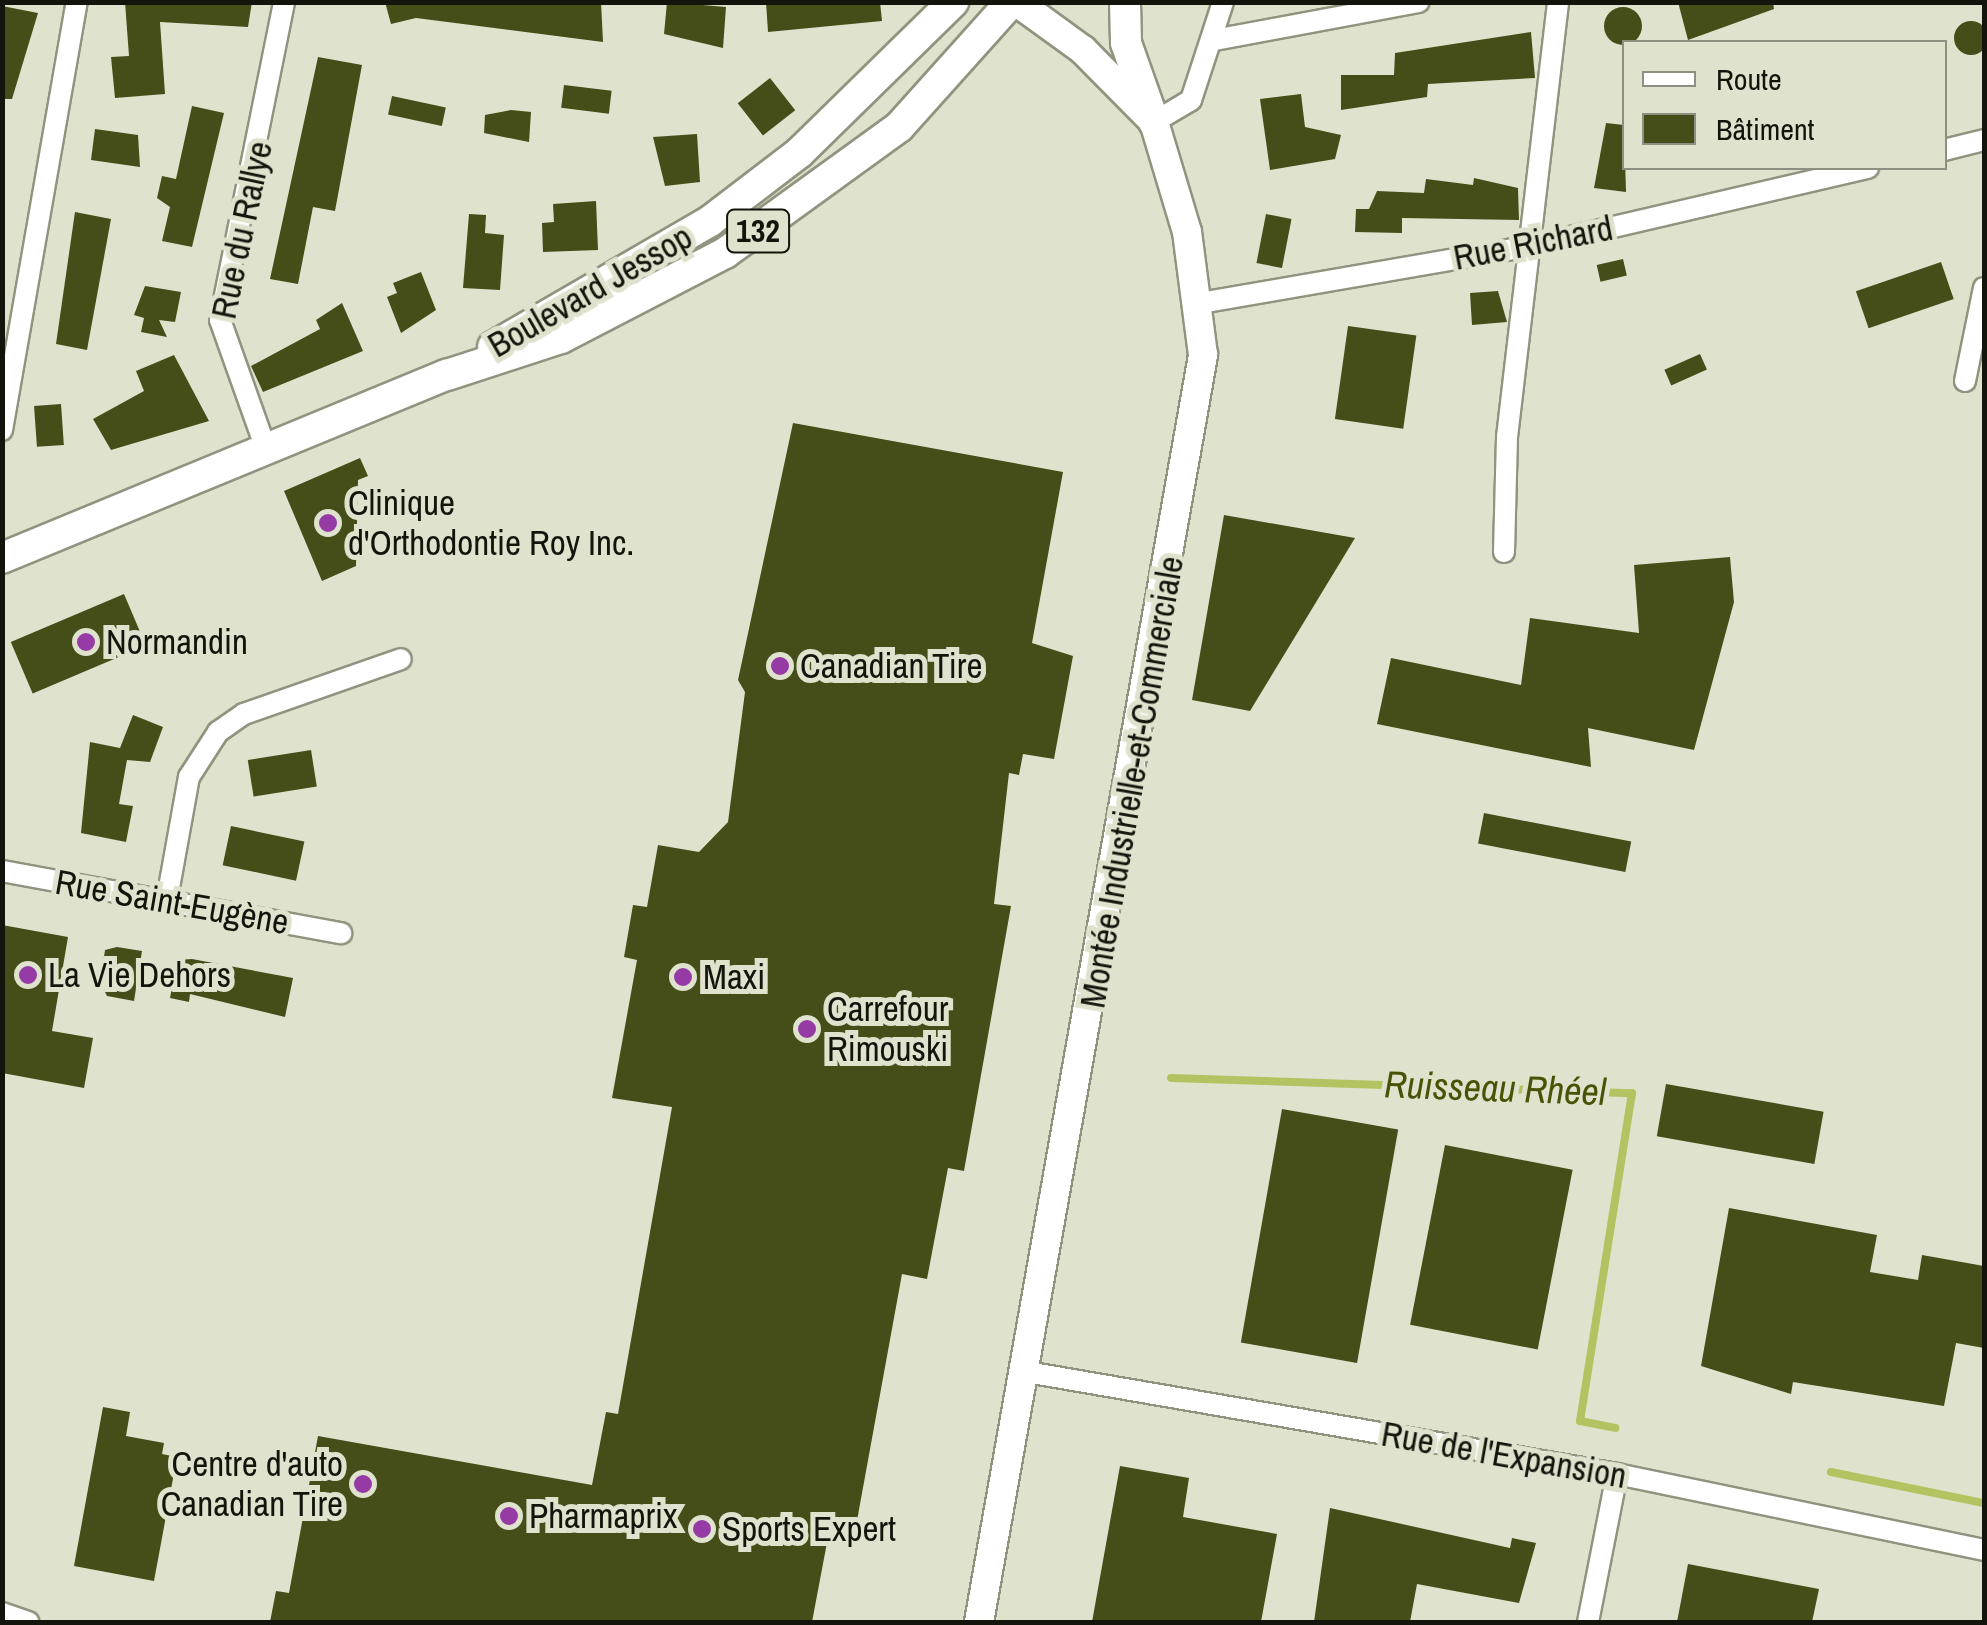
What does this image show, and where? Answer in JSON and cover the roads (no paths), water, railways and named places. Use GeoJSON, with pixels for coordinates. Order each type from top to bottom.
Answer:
{"type":"FeatureCollection","features":[{"type":"Feature","properties":{"kind":"main road","name":"Boulevard Jessop"},"geometry":{"type":"LineString","coordinates":[[448,375],[710,221],[799,153],[953,2]]}},
{"type":"Feature","properties":{"kind":"main road","name":"Boulevard Jessop"},"geometry":{"type":"LineString","coordinates":[[2,558],[448,375],[561,338],[725,253],[898,126],[1014,2]]}},
{"type":"Feature","properties":{"kind":"main road","name":"Montée Industrielle-et-Commerciale"},"geometry":{"type":"LineString","coordinates":[[979,1622],[1021,1371],[1192,442],[1203,355],[1184,220],[1154,122],[1084,50],[1014,2]]}},
{"type":"Feature","properties":{"kind":"main road"},"geometry":{"type":"LineString","coordinates":[[1126,2],[1126,43],[1154,122]]}},
{"type":"Feature","properties":{"kind":"street"},"geometry":{"type":"LineString","coordinates":[[2,430],[77,2]]}},
{"type":"Feature","properties":{"kind":"street","name":"Rue du Rallye"},"geometry":{"type":"LineString","coordinates":[[266,449],[220,320],[284,2]]}},
{"type":"Feature","properties":{"kind":"street"},"geometry":{"type":"LineString","coordinates":[[1154,122],[1191,100],[1214,40],[1223,2]]}},
{"type":"Feature","properties":{"kind":"street"},"geometry":{"type":"LineString","coordinates":[[1214,40],[1419,2]]}},
{"type":"Feature","properties":{"kind":"street"},"geometry":{"type":"LineString","coordinates":[[1504,552],[1507,437],[1536,245],[1558,2]]}},
{"type":"Feature","properties":{"kind":"street"},"geometry":{"type":"LineString","coordinates":[[1947,149],[1984,140]]}},
{"type":"Feature","properties":{"kind":"street","name":"Rue Richard"},"geometry":{"type":"LineString","coordinates":[[1196,304],[1536,245],[1859,170]]}},
{"type":"Feature","properties":{"kind":"street"},"geometry":{"type":"LineString","coordinates":[[1965,380],[1984,288]]}},
{"type":"Feature","properties":{"kind":"street"},"geometry":{"type":"LineString","coordinates":[[167,898],[189,777],[218,732],[244,714],[401,659]]}},
{"type":"Feature","properties":{"kind":"street","name":"Rue Saint-Eugène"},"geometry":{"type":"LineString","coordinates":[[2,872],[167,898],[341,933]]}},
{"type":"Feature","properties":{"kind":"street","name":"Rue de l'Expansion"},"geometry":{"type":"LineString","coordinates":[[1021,1371],[1617,1474],[1984,1550]]}},
{"type":"Feature","properties":{"kind":"street"},"geometry":{"type":"LineString","coordinates":[[1588,1622],[1617,1474]]}},
{"type":"Feature","properties":{"kind":"street"},"geometry":{"type":"LineString","coordinates":[[2,1614],[28,1622]]}},
{"type":"Feature","properties":{"kind":"waterway","name":"Ruisseau Rhéel"},"geometry":{"type":"LineString","coordinates":[[1171,1078],[1632,1093],[1580,1421],[1615,1428]]}},
{"type":"Feature","properties":{"kind":"waterway","name":"Ruisseau Rhéel"},"geometry":{"type":"LineString","coordinates":[[1831,1472],[1984,1503]]}},
{"type":"Feature","properties":{"kind":"place","name":"Clinique d'Orthodontie Roy Inc."},"geometry":{"type":"Point","coordinates":[328,523]}},
{"type":"Feature","properties":{"kind":"place","name":"Normandin"},"geometry":{"type":"Point","coordinates":[86,642]}},
{"type":"Feature","properties":{"kind":"place","name":"Canadian Tire"},"geometry":{"type":"Point","coordinates":[780,666]}},
{"type":"Feature","properties":{"kind":"place","name":"La Vie Dehors"},"geometry":{"type":"Point","coordinates":[28,975]}},
{"type":"Feature","properties":{"kind":"place","name":"Maxi"},"geometry":{"type":"Point","coordinates":[683,977]}},
{"type":"Feature","properties":{"kind":"place","name":"Carrefour Rimouski"},"geometry":{"type":"Point","coordinates":[807,1029]}},
{"type":"Feature","properties":{"kind":"place","name":"Centre d'auto Canadian Tire"},"geometry":{"type":"Point","coordinates":[363,1484]}},
{"type":"Feature","properties":{"kind":"place","name":"Pharmaprix"},"geometry":{"type":"Point","coordinates":[509,1516]}},
{"type":"Feature","properties":{"kind":"place","name":"Sports Expert"},"geometry":{"type":"Point","coordinates":[702,1529]}}]}
